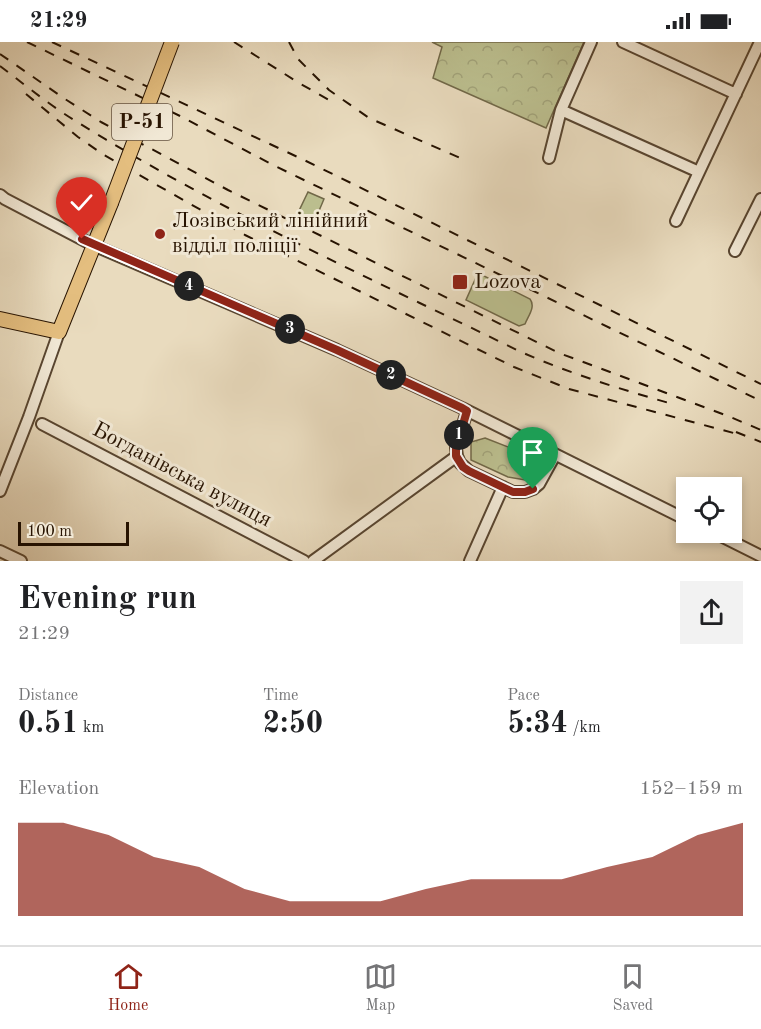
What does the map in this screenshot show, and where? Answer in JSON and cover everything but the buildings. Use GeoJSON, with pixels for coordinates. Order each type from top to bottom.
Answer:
{"type":"FeatureCollection","features":[{"type":"Feature","properties":{"kind":"main road","name":"Р-51"},"geometry":{"type":"LineString","coordinates":[[59,332],[172,42]]}},
{"type":"Feature","properties":{"kind":"main road"},"geometry":{"type":"LineString","coordinates":[[0,319],[59,332]]}},
{"type":"Feature","properties":{"kind":"street"},"geometry":{"type":"LineString","coordinates":[[549,158],[561,110],[591,42]]}},
{"type":"Feature","properties":{"kind":"street"},"geometry":{"type":"LineString","coordinates":[[623,42],[736,94]]}},
{"type":"Feature","properties":{"kind":"street"},"geometry":{"type":"LineString","coordinates":[[676,221],[736,94],[757,58],[760,42]]}},
{"type":"Feature","properties":{"kind":"street"},"geometry":{"type":"LineString","coordinates":[[561,110],[699,172]]}},
{"type":"Feature","properties":{"kind":"street"},"geometry":{"type":"LineString","coordinates":[[0,195],[5,200],[93,245],[337,350],[467,411],[676,515]]}},
{"type":"Feature","properties":{"kind":"street"},"geometry":{"type":"LineString","coordinates":[[735,251],[761,199]]}},
{"type":"Feature","properties":{"kind":"street"},"geometry":{"type":"LineString","coordinates":[[0,491],[59,332]]}},
{"type":"Feature","properties":{"kind":"street"},"geometry":{"type":"LineString","coordinates":[[467,411],[456,444],[456,456],[466,469],[513,492],[521,493],[529,491],[542,481],[555,455]]}},
{"type":"Feature","properties":{"kind":"street","name":"Богданівська вулиця"},"geometry":{"type":"LineString","coordinates":[[42,424],[304,561]]}},
{"type":"Feature","properties":{"kind":"street"},"geometry":{"type":"LineString","coordinates":[[313,561],[456,456]]}},
{"type":"Feature","properties":{"kind":"street"},"geometry":{"type":"LineString","coordinates":[[470,561],[503,487]]}},
{"type":"Feature","properties":{"kind":"street"},"geometry":{"type":"LineString","coordinates":[[735,543],[761,556]]}},
{"type":"Feature","properties":{"kind":"street"},"geometry":{"type":"LineString","coordinates":[[0,551],[21,561]]}},
{"type":"Feature","properties":{"kind":"green space"},"geometry":{"type":"Polygon","coordinates":[[[432,42],[584,42],[546,128],[433,78],[442,47],[432,42]]]}},
{"type":"Feature","properties":{"kind":"green space"},"geometry":{"type":"Polygon","coordinates":[[[308,192],[324,199],[313,225],[296,217],[308,192]]]}},
{"type":"Feature","properties":{"kind":"green space"},"geometry":{"type":"Polygon","coordinates":[[[478,273],[530,299],[532,308],[525,324],[519,326],[466,300],[478,273]]]}},
{"type":"Feature","properties":{"kind":"green space"},"geometry":{"type":"Polygon","coordinates":[[[485,438],[521,452],[532,465],[525,480],[508,477],[471,460],[471,442],[485,438]]]}},
{"type":"Feature","properties":{"kind":"railway"},"geometry":{"type":"LineString","coordinates":[[27,42],[180,116],[275,166],[761,401]]}},
{"type":"Feature","properties":{"kind":"railway"},"geometry":{"type":"LineString","coordinates":[[52,42],[304,160],[761,384]]}},
{"type":"Feature","properties":{"kind":"railway"},"geometry":{"type":"LineString","coordinates":[[234,42],[336,104]]}},
{"type":"Feature","properties":{"kind":"railway"},"geometry":{"type":"LineString","coordinates":[[289,42],[298,59],[329,90],[369,118],[467,161]]}},
{"type":"Feature","properties":{"kind":"railway"},"geometry":{"type":"LineString","coordinates":[[0,54],[101,122],[228,190],[559,353],[761,430]]}},
{"type":"Feature","properties":{"kind":"railway"},"geometry":{"type":"LineString","coordinates":[[0,66],[64,114],[183,183],[294,242],[521,352],[597,381],[676,405]]}},
{"type":"Feature","properties":{"kind":"railway"},"geometry":{"type":"LineString","coordinates":[[26,94],[78,137],[104,155],[245,235],[514,367],[569,389],[741,435]]}},
{"type":"Feature","properties":{"kind":"railway"},"geometry":{"type":"LineString","coordinates":[[736,432],[761,442]]}},
{"type":"Feature","properties":{"kind":"place","name":"Лозівський лінійний відділ поліції"},"geometry":{"type":"Point","coordinates":[160,234]}},
{"type":"Feature","properties":{"kind":"place","name":"Lozova"},"geometry":{"type":"Point","coordinates":[460,282]}},
{"type":"Feature","properties":{"kind":"route"},"geometry":{"type":"LineString","coordinates":[[82,239],[337,350],[462,408],[467,411],[456,444],[456,456],[463,467],[513,492],[533,489]]}}]}
